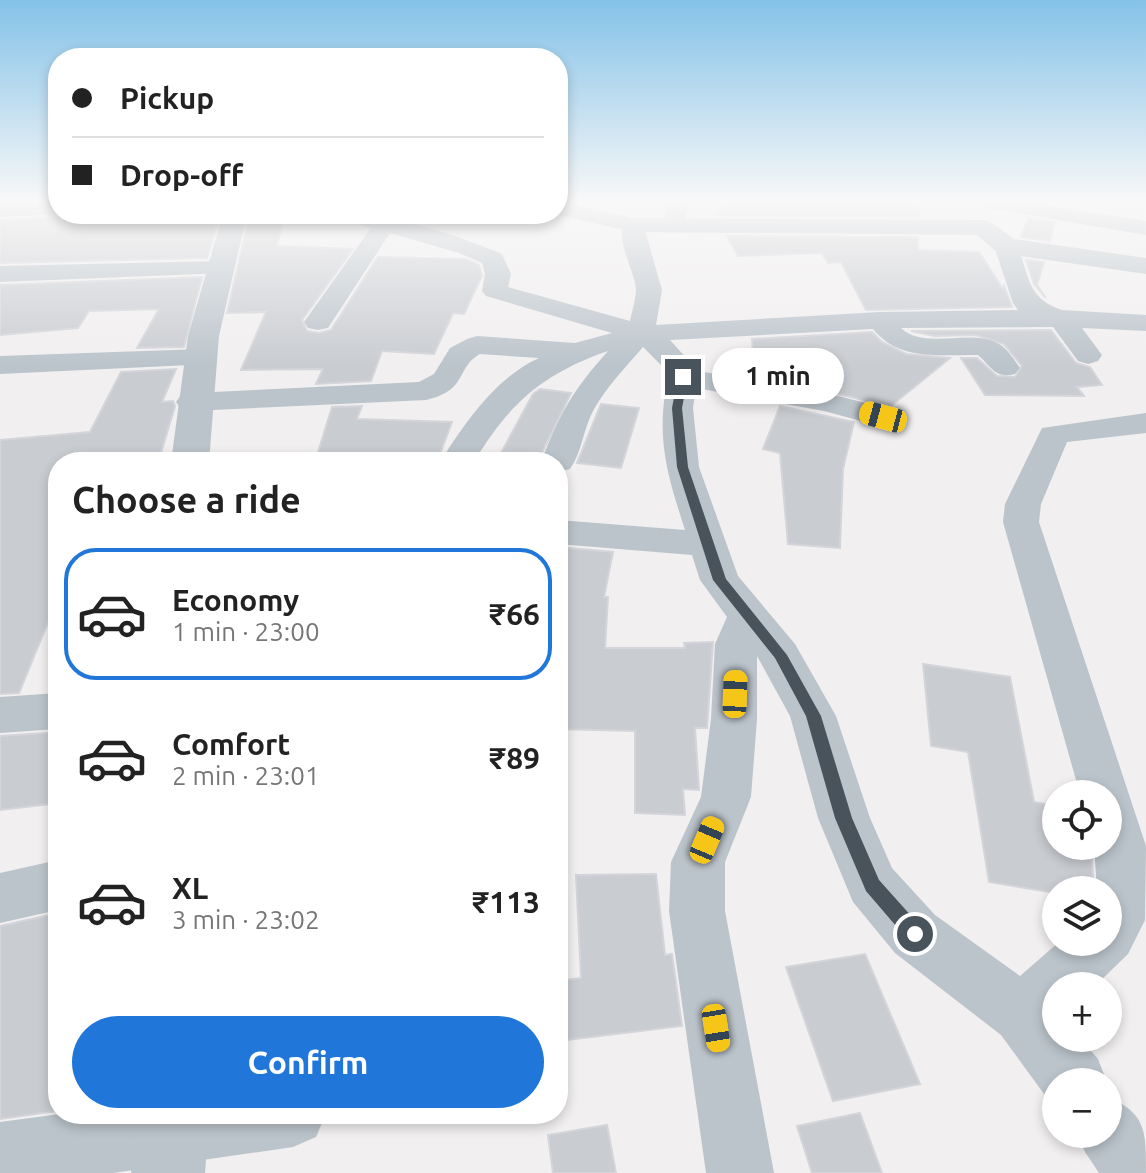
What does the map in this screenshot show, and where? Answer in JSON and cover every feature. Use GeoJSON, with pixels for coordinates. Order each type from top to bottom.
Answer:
{"type":"FeatureCollection","features":[{"type":"Feature","properties":{"kind":"street"},"geometry":{"type":"LineString","coordinates":[[190,452],[192,402],[221,257]]}},
{"type":"Feature","properties":{"kind":"street"},"geometry":{"type":"LineString","coordinates":[[318,322],[362,257]]}},
{"type":"Feature","properties":{"kind":"street"},"geometry":{"type":"LineString","coordinates":[[488,257],[493,259],[498,274],[495,291],[641,332],[664,349],[684,372],[677,408],[682,467],[720,580],[780,655],[813,716],[844,818],[872,885],[915,934],[1022,1014],[1066,1068]]}},
{"type":"Feature","properties":{"kind":"street"},"geometry":{"type":"LineString","coordinates":[[562,452],[576,413],[595,384],[641,332],[649,290],[639,257]]}},
{"type":"Feature","properties":{"kind":"street"},"geometry":{"type":"LineString","coordinates":[[1010,257],[1026,303],[1061,319],[1088,355]]}},
{"type":"Feature","properties":{"kind":"street"},"geometry":{"type":"LineString","coordinates":[[1064,257],[1146,266]]}},
{"type":"Feature","properties":{"kind":"street"},"geometry":{"type":"LineString","coordinates":[[0,274],[217,268]]}},
{"type":"Feature","properties":{"kind":"street"},"geometry":{"type":"LineString","coordinates":[[464,452],[501,403],[537,370],[575,352],[641,332],[935,316],[1146,323]]}},
{"type":"Feature","properties":{"kind":"street"},"geometry":{"type":"LineString","coordinates":[[880,320],[894,337],[906,344],[980,347],[990,350],[1005,368]]}},
{"type":"Feature","properties":{"kind":"street"},"geometry":{"type":"LineString","coordinates":[[192,402],[426,391],[447,379],[454,358],[464,349],[477,345],[575,352]]}},
{"type":"Feature","properties":{"kind":"street"},"geometry":{"type":"LineString","coordinates":[[0,365],[201,358]]}},
{"type":"Feature","properties":{"kind":"street"},"geometry":{"type":"LineString","coordinates":[[683,377],[826,402],[883,417]]}},
{"type":"Feature","properties":{"kind":"street"},"geometry":{"type":"LineString","coordinates":[[1101,780],[1021,522],[1023,504],[1054,435],[1072,430],[1118,429],[1146,423]]}},
{"type":"Feature","properties":{"kind":"street"},"geometry":{"type":"LineString","coordinates":[[568,533],[708,544]]}},
{"type":"Feature","properties":{"kind":"street"},"geometry":{"type":"LineString","coordinates":[[740,1173],[697,899],[698,862],[726,797],[734,719],[736,644],[749,615]]}},
{"type":"Feature","properties":{"kind":"street"},"geometry":{"type":"LineString","coordinates":[[0,715],[48,712]]}},
{"type":"Feature","properties":{"kind":"street"},"geometry":{"type":"LineString","coordinates":[[1122,907],[1125,832]]}},
{"type":"Feature","properties":{"kind":"street"},"geometry":{"type":"LineString","coordinates":[[0,898],[48,887]]}},
{"type":"Feature","properties":{"kind":"street"},"geometry":{"type":"LineString","coordinates":[[1022,1014],[1086,956]]}},
{"type":"Feature","properties":{"kind":"street"},"geometry":{"type":"LineString","coordinates":[[0,1156],[171,1140],[246,1124]]}},
{"type":"Feature","properties":{"kind":"building"},"geometry":{"type":"Polygon","coordinates":[[[0,257],[207,257],[207,258],[0,263],[0,257]]]}},
{"type":"Feature","properties":{"kind":"building"},"geometry":{"type":"Polygon","coordinates":[[[240,257],[347,257],[302,320],[307,331],[319,333],[331,330],[378,257],[466,259],[479,265],[482,276],[464,314],[453,313],[434,354],[382,351],[371,381],[316,384],[323,369],[241,370],[266,312],[227,313],[240,257]]]}},
{"type":"Feature","properties":{"kind":"building"},"geometry":{"type":"Polygon","coordinates":[[[824,257],[982,257],[1003,289],[1004,286],[1012,307],[866,310],[841,262],[828,263],[824,257]]]}},
{"type":"Feature","properties":{"kind":"building"},"geometry":{"type":"Polygon","coordinates":[[[1026,260],[1044,262],[1037,285],[1046,298],[1034,284],[1026,260]]]}},
{"type":"Feature","properties":{"kind":"building"},"geometry":{"type":"Polygon","coordinates":[[[202,277],[184,347],[137,348],[159,309],[89,311],[78,328],[0,335],[0,285],[202,277]]]}},
{"type":"Feature","properties":{"kind":"building"},"geometry":{"type":"Polygon","coordinates":[[[1051,330],[1076,363],[1090,367],[1102,385],[1077,387],[1084,396],[985,395],[961,358],[977,358],[997,376],[1015,377],[1022,366],[1004,344],[976,335],[935,336],[911,331],[1051,330]]]}},
{"type":"Feature","properties":{"kind":"building"},"geometry":{"type":"Polygon","coordinates":[[[872,332],[882,342],[906,354],[950,358],[891,406],[788,383],[828,356],[753,353],[752,339],[872,332]]]}},
{"type":"Feature","properties":{"kind":"building"},"geometry":{"type":"Polygon","coordinates":[[[176,369],[162,402],[173,401],[175,406],[161,452],[48,452],[48,622],[19,693],[0,694],[0,440],[90,432],[121,372],[176,369]]]}},
{"type":"Feature","properties":{"kind":"building"},"geometry":{"type":"Polygon","coordinates":[[[540,389],[571,393],[542,452],[502,452],[533,394],[540,389]]]}},
{"type":"Feature","properties":{"kind":"building"},"geometry":{"type":"Polygon","coordinates":[[[601,404],[639,408],[621,468],[577,463],[601,404]]]}},
{"type":"Feature","properties":{"kind":"building"},"geometry":{"type":"Polygon","coordinates":[[[362,406],[357,419],[452,422],[441,452],[318,452],[332,407],[362,406]]]}},
{"type":"Feature","properties":{"kind":"building"},"geometry":{"type":"Polygon","coordinates":[[[780,406],[854,422],[843,469],[840,548],[788,544],[780,453],[763,449],[780,406]]]}},
{"type":"Feature","properties":{"kind":"building"},"geometry":{"type":"Polygon","coordinates":[[[568,548],[613,552],[604,597],[608,597],[605,648],[685,648],[684,643],[713,642],[707,728],[695,728],[699,790],[683,789],[685,815],[635,813],[635,731],[568,729],[568,548]]]}},
{"type":"Feature","properties":{"kind":"building"},"geometry":{"type":"Polygon","coordinates":[[[923,664],[1010,677],[1034,802],[1042,803],[1042,860],[1092,860],[1093,876],[1042,876],[1042,891],[989,882],[968,752],[931,746],[923,664]]]}},
{"type":"Feature","properties":{"kind":"building"},"geometry":{"type":"Polygon","coordinates":[[[48,733],[48,804],[0,810],[0,736],[48,733]]]}},
{"type":"Feature","properties":{"kind":"building"},"geometry":{"type":"Polygon","coordinates":[[[656,874],[665,955],[672,954],[682,1026],[568,1040],[568,980],[581,978],[576,875],[656,874]]]}},
{"type":"Feature","properties":{"kind":"building"},"geometry":{"type":"Polygon","coordinates":[[[48,915],[48,1112],[0,1119],[0,926],[48,915]]]}},
{"type":"Feature","properties":{"kind":"building"},"geometry":{"type":"Polygon","coordinates":[[[865,954],[920,1084],[833,1101],[786,967],[865,954]]]}},
{"type":"Feature","properties":{"kind":"building"},"geometry":{"type":"Polygon","coordinates":[[[860,1113],[882,1173],[812,1173],[797,1126],[860,1113]]]}},
{"type":"Feature","properties":{"kind":"building"},"geometry":{"type":"Polygon","coordinates":[[[607,1125],[616,1173],[553,1173],[548,1135],[607,1125]]]}},
{"type":"Feature","properties":{"kind":"route"},"geometry":{"type":"LineString","coordinates":[[683,377],[677,408],[682,467],[720,580],[780,655],[813,716],[844,818],[872,885],[915,934]]}}]}
